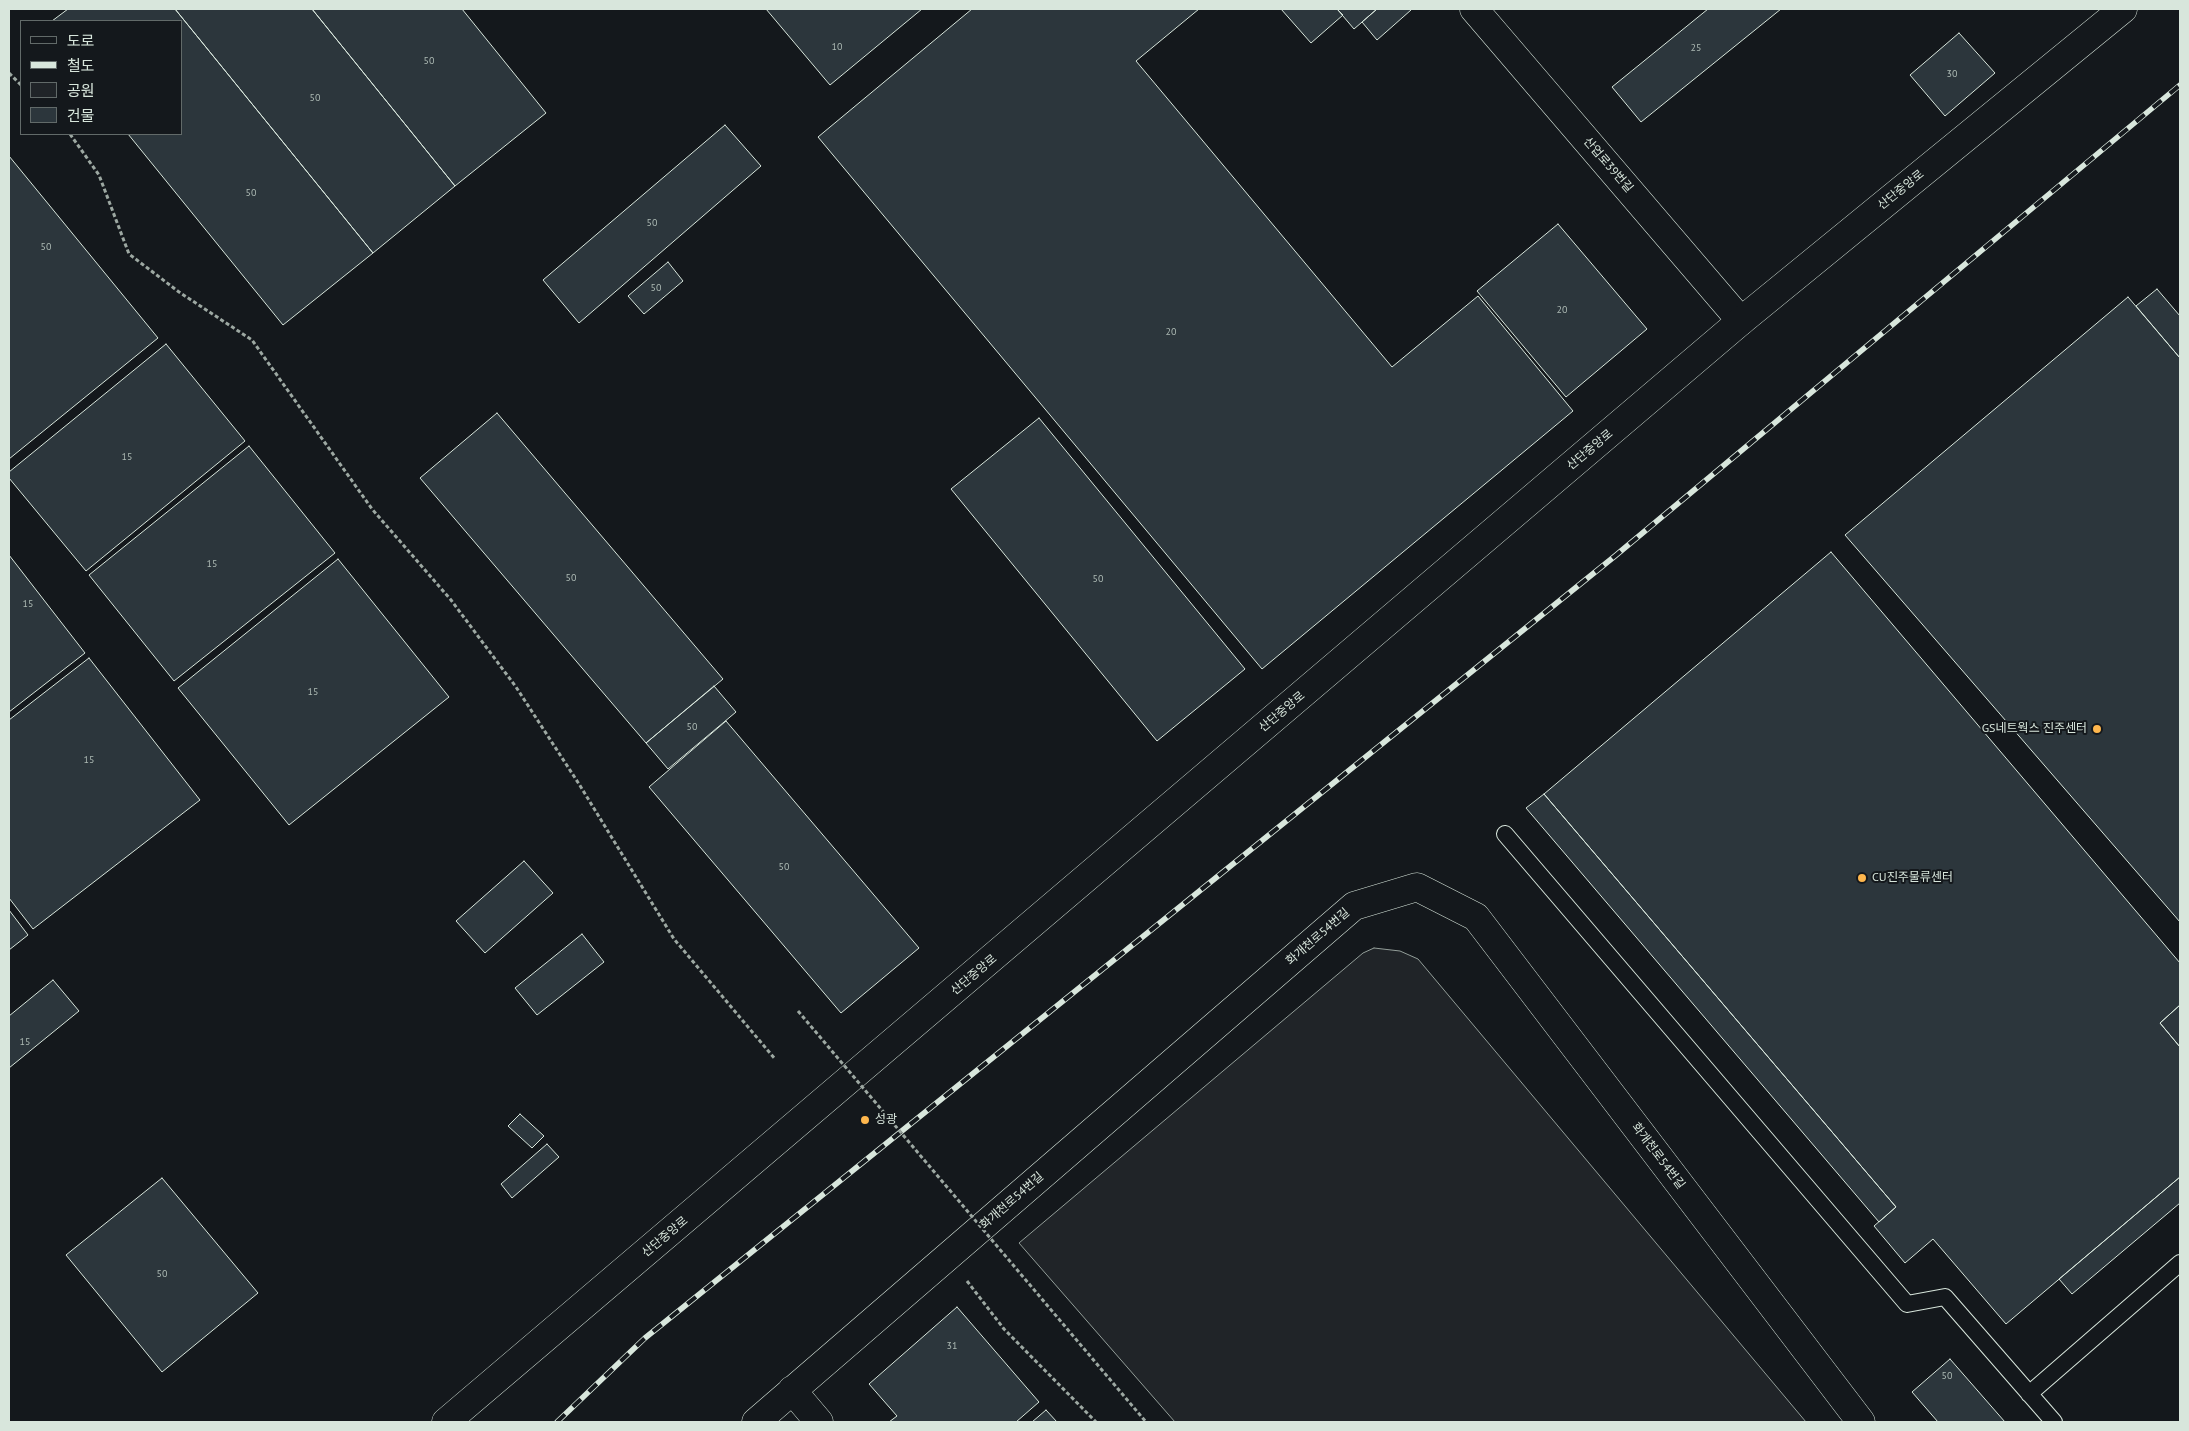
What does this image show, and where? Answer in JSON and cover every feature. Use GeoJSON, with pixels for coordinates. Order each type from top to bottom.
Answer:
{"type":"FeatureCollection","features":[{"type":"Feature","properties":{"kind":"street","name":"산업로39번길"},"geometry":{"type":"LineString","coordinates":[[1474,9],[1742,321]]}},
{"type":"Feature","properties":{"kind":"street","name":"산단중앙로"},"geometry":{"type":"LineString","coordinates":[[446,1422],[1742,321],[2123,9]]}},
{"type":"Feature","properties":{"kind":"street","name":"화개천로54번길"},"geometry":{"type":"LineString","coordinates":[[756,1422],[1354,906],[1416,887],[1476,917],[1861,1422]]}},
{"type":"Feature","properties":{"kind":"street"},"geometry":{"type":"LineString","coordinates":[[792,1390],[819,1422]]}},
{"type":"Feature","properties":{"kind":"lane"},"geometry":{"type":"LineString","coordinates":[[1505,834],[1907,1304],[1944,1297],[2054,1422]]}},
{"type":"Feature","properties":{"kind":"lane"},"geometry":{"type":"LineString","coordinates":[[2029,1394],[2180,1263]]}},
{"type":"Feature","properties":{"kind":"path"},"geometry":{"type":"LineString","coordinates":[[9,73],[20,84]]}},
{"type":"Feature","properties":{"kind":"path"},"geometry":{"type":"LineString","coordinates":[[71,135],[99,175],[129,254],[179,292],[252,340],[372,509],[451,600],[516,687],[579,784],[674,939],[775,1059]]}},
{"type":"Feature","properties":{"kind":"path"},"geometry":{"type":"LineString","coordinates":[[798,1011],[1146,1422]]}},
{"type":"Feature","properties":{"kind":"path"},"geometry":{"type":"LineString","coordinates":[[963,1276],[1004,1329],[1096,1422]]}},
{"type":"Feature","properties":{"kind":"green space"},"geometry":{"type":"Polygon","coordinates":[[[1374,948],[1400,951],[1418,959],[1806,1422],[1175,1422],[1019,1243],[1363,953],[1374,948]]]}},
{"type":"Feature","properties":{"kind":"building"},"geometry":{"type":"Polygon","coordinates":[[[68,9],[175,9],[373,253],[283,325],[129,135],[182,135],[182,20],[53,20],[68,9]]]}},
{"type":"Feature","properties":{"kind":"building"},"geometry":{"type":"Polygon","coordinates":[[[175,9],[312,9],[455,186],[373,253],[175,9]]]}},
{"type":"Feature","properties":{"kind":"building"},"geometry":{"type":"Polygon","coordinates":[[[312,9],[462,9],[546,113],[455,186],[312,9]]]}},
{"type":"Feature","properties":{"kind":"building"},"geometry":{"type":"Polygon","coordinates":[[[766,9],[922,9],[830,85],[766,9]]]}},
{"type":"Feature","properties":{"kind":"building"},"geometry":{"type":"Polygon","coordinates":[[[972,9],[1199,9],[1136,61],[1392,367],[1478,296],[1573,411],[1262,669],[818,137],[972,9]]]}},
{"type":"Feature","properties":{"kind":"building"},"geometry":{"type":"Polygon","coordinates":[[[1281,9],[1337,9],[1343,15],[1311,43],[1281,9]]]}},
{"type":"Feature","properties":{"kind":"building"},"geometry":{"type":"Polygon","coordinates":[[[1337,9],[1377,9],[1354,29],[1337,9]]]}},
{"type":"Feature","properties":{"kind":"building"},"geometry":{"type":"Polygon","coordinates":[[[1377,9],[1411,10],[1377,40],[1362,22],[1377,9]]]}},
{"type":"Feature","properties":{"kind":"building"},"geometry":{"type":"Polygon","coordinates":[[[1708,9],[1781,9],[1641,122],[1612,87],[1708,9]]]}},
{"type":"Feature","properties":{"kind":"building"},"geometry":{"type":"Polygon","coordinates":[[[1959,33],[1995,73],[1945,116],[1910,75],[1959,33]]]}},
{"type":"Feature","properties":{"kind":"building"},"geometry":{"type":"Polygon","coordinates":[[[725,125],[761,166],[579,323],[543,280],[725,125]]]}},
{"type":"Feature","properties":{"kind":"building"},"geometry":{"type":"Polygon","coordinates":[[[9,156],[158,338],[9,459],[9,156]]]}},
{"type":"Feature","properties":{"kind":"building"},"geometry":{"type":"Polygon","coordinates":[[[1558,224],[1647,329],[1566,397],[1477,291],[1558,224]]]}},
{"type":"Feature","properties":{"kind":"building"},"geometry":{"type":"Polygon","coordinates":[[[668,262],[683,281],[644,314],[628,296],[668,262]]]}},
{"type":"Feature","properties":{"kind":"building"},"geometry":{"type":"Polygon","coordinates":[[[2157,289],[2180,316],[2180,358],[2136,306],[2157,289]]]}},
{"type":"Feature","properties":{"kind":"building","name":"GS네트웍스 진주센터"},"geometry":{"type":"Polygon","coordinates":[[[2128,297],[2180,358],[2180,922],[1845,535],[2128,297]]]}},
{"type":"Feature","properties":{"kind":"building"},"geometry":{"type":"Polygon","coordinates":[[[166,344],[245,441],[86,571],[9,478],[9,472],[166,344]]]}},
{"type":"Feature","properties":{"kind":"building"},"geometry":{"type":"Polygon","coordinates":[[[497,413],[723,679],[646,743],[420,478],[497,413]]]}},
{"type":"Feature","properties":{"kind":"building"},"geometry":{"type":"Polygon","coordinates":[[[1039,418],[1245,669],[1157,741],[951,489],[1039,418]]]}},
{"type":"Feature","properties":{"kind":"building"},"geometry":{"type":"Polygon","coordinates":[[[249,446],[335,553],[174,681],[89,575],[249,446]]]}},
{"type":"Feature","properties":{"kind":"building","name":"CU진주물류센터"},"geometry":{"type":"Polygon","coordinates":[[[1831,552],[2180,963],[2180,1005],[2160,1023],[2180,1047],[2180,1177],[2006,1324],[1933,1239],[1905,1263],[1874,1226],[1896,1207],[1544,794],[1831,552]]]}},
{"type":"Feature","properties":{"kind":"building"},"geometry":{"type":"Polygon","coordinates":[[[9,555],[85,653],[9,712],[9,555]]]}},
{"type":"Feature","properties":{"kind":"building"},"geometry":{"type":"Polygon","coordinates":[[[338,559],[449,697],[289,825],[178,688],[338,559]]]}},
{"type":"Feature","properties":{"kind":"building"},"geometry":{"type":"Polygon","coordinates":[[[89,658],[200,800],[33,929],[9,898],[9,720],[89,658]]]}},
{"type":"Feature","properties":{"kind":"building"},"geometry":{"type":"Polygon","coordinates":[[[714,686],[736,712],[668,769],[646,743],[714,686]]]}},
{"type":"Feature","properties":{"kind":"building"},"geometry":{"type":"Polygon","coordinates":[[[726,721],[919,948],[841,1013],[649,787],[726,721]]]}},
{"type":"Feature","properties":{"kind":"building"},"geometry":{"type":"Polygon","coordinates":[[[1544,794],[1896,1207],[1879,1222],[1526,808],[1544,794]]]}},
{"type":"Feature","properties":{"kind":"building"},"geometry":{"type":"Polygon","coordinates":[[[524,861],[553,893],[485,953],[456,921],[524,861]]]}},
{"type":"Feature","properties":{"kind":"building"},"geometry":{"type":"Polygon","coordinates":[[[9,910],[28,935],[9,950],[9,910]]]}},
{"type":"Feature","properties":{"kind":"building"},"geometry":{"type":"Polygon","coordinates":[[[582,934],[604,962],[537,1015],[515,988],[582,934]]]}},
{"type":"Feature","properties":{"kind":"building"},"geometry":{"type":"Polygon","coordinates":[[[53,980],[79,1011],[9,1068],[9,1016],[53,980]]]}},
{"type":"Feature","properties":{"kind":"building"},"geometry":{"type":"Polygon","coordinates":[[[2180,1005],[2180,1047],[2160,1023],[2180,1005]]]}},
{"type":"Feature","properties":{"kind":"building"},"geometry":{"type":"Polygon","coordinates":[[[520,1114],[544,1136],[532,1148],[508,1126],[520,1114]]]}},
{"type":"Feature","properties":{"kind":"building"},"geometry":{"type":"Polygon","coordinates":[[[547,1144],[559,1157],[512,1198],[501,1184],[547,1144]]]}},
{"type":"Feature","properties":{"kind":"building"},"geometry":{"type":"Polygon","coordinates":[[[2180,1177],[2180,1203],[2072,1294],[2059,1279],[2180,1177]]]}},
{"type":"Feature","properties":{"kind":"building"},"geometry":{"type":"Polygon","coordinates":[[[162,1178],[258,1293],[162,1372],[66,1255],[162,1178]]]}},
{"type":"Feature","properties":{"kind":"building"},"geometry":{"type":"Polygon","coordinates":[[[957,1307],[1039,1402],[1016,1422],[889,1422],[897,1416],[869,1384],[957,1307]]]}},
{"type":"Feature","properties":{"kind":"building"},"geometry":{"type":"Polygon","coordinates":[[[1950,1359],[2005,1422],[1938,1422],[1912,1392],[1950,1359]]]}},
{"type":"Feature","properties":{"kind":"building"},"geometry":{"type":"Polygon","coordinates":[[[1046,1410],[1057,1422],[1032,1422],[1046,1410]]]}},
{"type":"Feature","properties":{"kind":"railway"},"geometry":{"type":"LineString","coordinates":[[557,1422],[645,1338],[1615,556],[2180,85]]}},
{"type":"Feature","properties":{"kind":"place","name":"GS네트웍스 진주센터"},"geometry":{"type":"Point","coordinates":[2097,729]}},
{"type":"Feature","properties":{"kind":"place","name":"CU진주물류센터"},"geometry":{"type":"Point","coordinates":[1862,878]}},
{"type":"Feature","properties":{"kind":"place","name":"성광"},"geometry":{"type":"Point","coordinates":[865,1120]}}]}
